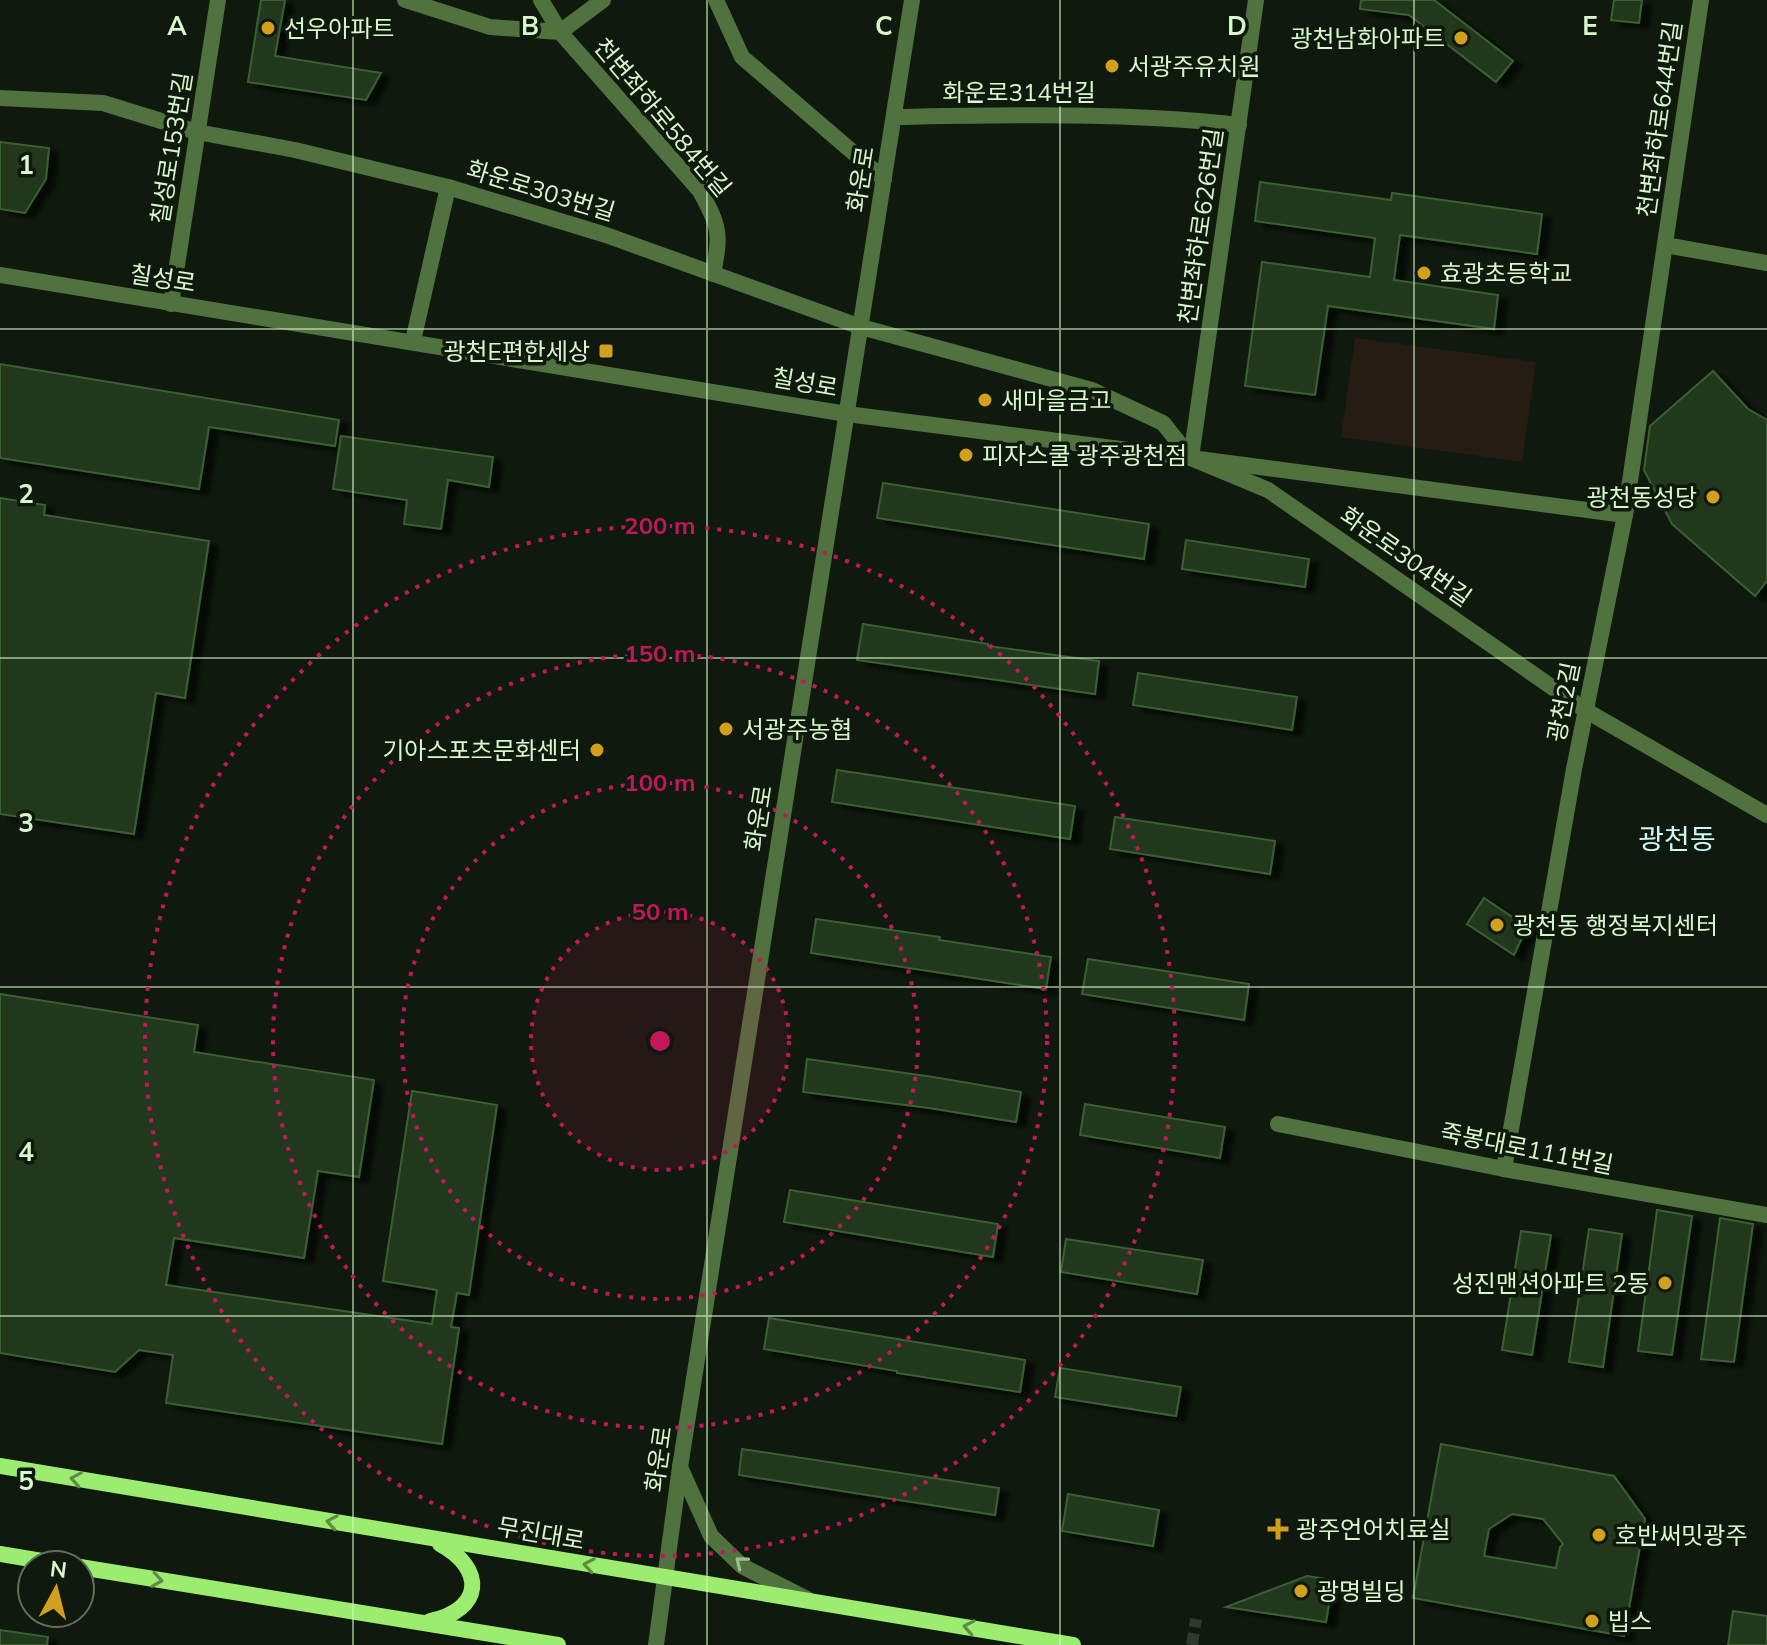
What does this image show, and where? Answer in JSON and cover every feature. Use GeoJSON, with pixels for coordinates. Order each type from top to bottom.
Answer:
{"type":"FeatureCollection","features":[{"type":"Feature","properties":{"kind":"main road","name":"무진대로"},"geometry":{"type":"LineString","coordinates":[[0,1466],[1073,1645]]}},
{"type":"Feature","properties":{"kind":"main road"},"geometry":{"type":"LineString","coordinates":[[421,1623],[458,1612],[473,1588],[473,1575],[466,1563],[457,1553],[428,1538]]}},
{"type":"Feature","properties":{"kind":"main road"},"geometry":{"type":"LineString","coordinates":[[96,1570],[558,1645]]}},
{"type":"Feature","properties":{"kind":"street","name":"칠성로153번길"},"geometry":{"type":"LineString","coordinates":[[171,304],[218,0]]}},
{"type":"Feature","properties":{"kind":"street"},"geometry":{"type":"LineString","coordinates":[[405,0],[490,27],[560,32],[603,0]]}},
{"type":"Feature","properties":{"kind":"street","name":"천변좌하로584번길"},"geometry":{"type":"LineString","coordinates":[[541,0],[560,32],[700,191],[716,220],[718,247],[713,274]]}},
{"type":"Feature","properties":{"kind":"street"},"geometry":{"type":"LineString","coordinates":[[716,0],[742,57],[884,179]]}},
{"type":"Feature","properties":{"kind":"street","name":"화운로"},"geometry":{"type":"LineString","coordinates":[[656,1645],[680,1467],[912,0]]}},
{"type":"Feature","properties":{"kind":"street","name":"천변좌하로626번길"},"geometry":{"type":"LineString","coordinates":[[1191,458],[1256,0]]}},
{"type":"Feature","properties":{"kind":"street","name":"천변좌하로644번길"},"geometry":{"type":"LineString","coordinates":[[1665,245],[1701,0]]}},
{"type":"Feature","properties":{"kind":"street","name":"화운로303번길"},"geometry":{"type":"LineString","coordinates":[[0,98],[103,103],[197,132],[295,150],[516,205],[861,327]]}},
{"type":"Feature","properties":{"kind":"street","name":"화운로314번길"},"geometry":{"type":"LineString","coordinates":[[894,117],[1069,114],[1239,125]]}},
{"type":"Feature","properties":{"kind":"street"},"geometry":{"type":"LineString","coordinates":[[413,341],[448,187]]}},
{"type":"Feature","properties":{"kind":"street"},"geometry":{"type":"LineString","coordinates":[[1665,245],[1767,263]]}},
{"type":"Feature","properties":{"kind":"street","name":"광천2길"},"geometry":{"type":"LineString","coordinates":[[1504,1169],[1585,710],[1625,515],[1665,245]]}},
{"type":"Feature","properties":{"kind":"street","name":"칠성로"},"geometry":{"type":"LineString","coordinates":[[0,275],[847,414],[1191,458]]}},
{"type":"Feature","properties":{"kind":"street","name":"화운로304번길"},"geometry":{"type":"LineString","coordinates":[[861,327],[1092,390],[1163,423],[1191,458],[1268,490],[1585,710],[1767,815]]}},
{"type":"Feature","properties":{"kind":"street","name":"화운로304번길"},"geometry":{"type":"LineString","coordinates":[[1191,458],[1625,515]]}},
{"type":"Feature","properties":{"kind":"street","name":"죽봉대로111번길"},"geometry":{"type":"LineString","coordinates":[[1278,1124],[1504,1169],[1767,1215]]}},
{"type":"Feature","properties":{"kind":"street"},"geometry":{"type":"LineString","coordinates":[[680,1467],[711,1536],[742,1566],[809,1600]]}},
{"type":"Feature","properties":{"kind":"shaded area"},"geometry":{"type":"Polygon","coordinates":[[[1355,338],[1536,362],[1522,462],[1341,437],[1355,338]]]}},
{"type":"Feature","properties":{"kind":"building","name":"선우아파트"},"geometry":{"type":"Polygon","coordinates":[[[261,0],[285,0],[275,56],[381,73],[366,100],[248,82],[261,0]]]}},
{"type":"Feature","properties":{"kind":"building","name":"광천남화아파트"},"geometry":{"type":"Polygon","coordinates":[[[1361,0],[1434,0],[1513,61],[1496,82],[1409,15],[1360,9],[1361,0]]]}},
{"type":"Feature","properties":{"kind":"building"},"geometry":{"type":"Polygon","coordinates":[[[1614,0],[1642,0],[1639,23],[1611,20],[1614,0]]]}},
{"type":"Feature","properties":{"kind":"building"},"geometry":{"type":"Polygon","coordinates":[[[0,142],[49,148],[46,179],[25,213],[0,209],[0,142]]]}},
{"type":"Feature","properties":{"kind":"building"},"geometry":{"type":"Polygon","coordinates":[[[1260,182],[1391,200],[1392,193],[1542,214],[1537,254],[1400,235],[1394,280],[1498,295],[1494,329],[1328,306],[1315,395],[1245,386],[1262,262],[1370,277],[1375,238],[1255,221],[1260,182]]]}},
{"type":"Feature","properties":{"kind":"building"},"geometry":{"type":"Polygon","coordinates":[[[0,364],[339,420],[335,446],[209,427],[199,489],[0,458],[0,364]]]}},
{"type":"Feature","properties":{"kind":"building","name":"광천동성당"},"geometry":{"type":"Polygon","coordinates":[[[1713,371],[1748,409],[1767,420],[1767,581],[1755,596],[1672,524],[1644,470],[1650,426],[1713,371]]]}},
{"type":"Feature","properties":{"kind":"building"},"geometry":{"type":"Polygon","coordinates":[[[341,436],[493,457],[489,487],[448,480],[441,529],[404,524],[407,500],[333,489],[341,436]]]}},
{"type":"Feature","properties":{"kind":"building"},"geometry":{"type":"Polygon","coordinates":[[[883,483],[1149,524],[1144,559],[877,518],[883,483]]]}},
{"type":"Feature","properties":{"kind":"building"},"geometry":{"type":"Polygon","coordinates":[[[0,498],[45,505],[44,515],[209,541],[185,698],[156,693],[134,834],[0,814],[0,498]]]}},
{"type":"Feature","properties":{"kind":"building"},"geometry":{"type":"Polygon","coordinates":[[[1186,540],[1309,559],[1305,587],[1182,569],[1186,540]]]}},
{"type":"Feature","properties":{"kind":"building"},"geometry":{"type":"Polygon","coordinates":[[[863,624],[1099,661],[1095,694],[857,660],[863,624]]]}},
{"type":"Feature","properties":{"kind":"building"},"geometry":{"type":"Polygon","coordinates":[[[1138,673],[1297,697],[1292,730],[1133,705],[1138,673]]]}},
{"type":"Feature","properties":{"kind":"building"},"geometry":{"type":"Polygon","coordinates":[[[837,770],[1075,806],[1070,839],[832,802],[837,770]]]}},
{"type":"Feature","properties":{"kind":"building"},"geometry":{"type":"Polygon","coordinates":[[[1115,817],[1275,841],[1270,874],[1110,849],[1115,817]]]}},
{"type":"Feature","properties":{"kind":"building","name":"광천동 행정복지센터"},"geometry":{"type":"Polygon","coordinates":[[[1484,898],[1527,927],[1514,955],[1467,924],[1484,898]]]}},
{"type":"Feature","properties":{"kind":"building"},"geometry":{"type":"Polygon","coordinates":[[[816,919],[1051,957],[1046,989],[811,953],[816,919]]]}},
{"type":"Feature","properties":{"kind":"building"},"geometry":{"type":"Polygon","coordinates":[[[1088,959],[1249,984],[1244,1020],[1082,994],[1088,959]]]}},
{"type":"Feature","properties":{"kind":"building"},"geometry":{"type":"Polygon","coordinates":[[[0,994],[198,1025],[194,1052],[374,1080],[359,1177],[318,1171],[304,1258],[174,1238],[166,1285],[432,1324],[437,1290],[383,1281],[412,1091],[497,1105],[469,1295],[457,1293],[451,1327],[459,1328],[442,1444],[166,1403],[173,1355],[139,1350],[115,1372],[0,1353],[0,994]]]}},
{"type":"Feature","properties":{"kind":"building"},"geometry":{"type":"Polygon","coordinates":[[[807,1059],[1021,1092],[1016,1122],[803,1092],[807,1059]]]}},
{"type":"Feature","properties":{"kind":"building"},"geometry":{"type":"Polygon","coordinates":[[[1085,1104],[1225,1127],[1220,1158],[1080,1135],[1085,1104]]]}},
{"type":"Feature","properties":{"kind":"building"},"geometry":{"type":"Polygon","coordinates":[[[790,1190],[998,1224],[993,1257],[784,1222],[790,1190]]]}},
{"type":"Feature","properties":{"kind":"building","name":"성진맨션아파트 2동"},"geometry":{"type":"Polygon","coordinates":[[[1657,1210],[1692,1216],[1672,1355],[1638,1351],[1657,1210]]]}},
{"type":"Feature","properties":{"kind":"building"},"geometry":{"type":"Polygon","coordinates":[[[1720,1218],[1753,1224],[1734,1362],[1701,1359],[1720,1218]]]}},
{"type":"Feature","properties":{"kind":"building"},"geometry":{"type":"Polygon","coordinates":[[[1589,1229],[1622,1234],[1603,1367],[1569,1362],[1589,1229]]]}},
{"type":"Feature","properties":{"kind":"building"},"geometry":{"type":"Polygon","coordinates":[[[1521,1231],[1551,1235],[1532,1355],[1502,1350],[1521,1231]]]}},
{"type":"Feature","properties":{"kind":"building"},"geometry":{"type":"Polygon","coordinates":[[[1066,1239],[1203,1260],[1197,1294],[1061,1272],[1066,1239]]]}},
{"type":"Feature","properties":{"kind":"building"},"geometry":{"type":"Polygon","coordinates":[[[769,1318],[1025,1360],[1020,1392],[764,1349],[769,1318]]]}},
{"type":"Feature","properties":{"kind":"building"},"geometry":{"type":"Polygon","coordinates":[[[1060,1368],[1181,1387],[1176,1416],[1055,1397],[1060,1368]]]}},
{"type":"Feature","properties":{"kind":"building","name":"호반써밋광주"},"geometry":{"type":"Polygon","coordinates":[[[1441,1444],[1614,1476],[1645,1519],[1624,1636],[1413,1598],[1441,1444]],[[1512,1514],[1489,1529],[1484,1556],[1556,1568],[1563,1544],[1543,1519],[1512,1514]]]}},
{"type":"Feature","properties":{"kind":"building"},"geometry":{"type":"Polygon","coordinates":[[[742,1449],[999,1488],[995,1515],[739,1475],[742,1449]]]}},
{"type":"Feature","properties":{"kind":"building"},"geometry":{"type":"Polygon","coordinates":[[[1068,1494],[1159,1510],[1153,1546],[1062,1531],[1068,1494]]]}},
{"type":"Feature","properties":{"kind":"building","name":"광명빌딩"},"geometry":{"type":"Polygon","coordinates":[[[1307,1576],[1333,1580],[1326,1622],[1226,1607],[1307,1576]]]}},
{"type":"Feature","properties":{"kind":"building"},"geometry":{"type":"Polygon","coordinates":[[[1733,1611],[1767,1616],[1767,1645],[1728,1645],[1733,1611]]]}},
{"type":"Feature","properties":{"kind":"building"},"geometry":{"type":"Polygon","coordinates":[[[0,1630],[48,1637],[47,1645],[0,1645],[0,1630]]]}},
{"type":"Feature","properties":{"kind":"tunnel"},"geometry":{"type":"LineString","coordinates":[[1192,1645],[1196,1619]]}},
{"type":"Feature","properties":{"kind":"place","name":"선우아파트"},"geometry":{"type":"Point","coordinates":[268,28]}},
{"type":"Feature","properties":{"kind":"place","name":"광천남화아파트"},"geometry":{"type":"Point","coordinates":[1461,38]}},
{"type":"Feature","properties":{"kind":"place","name":"서광주유치원"},"geometry":{"type":"Point","coordinates":[1112,66]}},
{"type":"Feature","properties":{"kind":"place","name":"효광초등학교"},"geometry":{"type":"Point","coordinates":[1424,273]}},
{"type":"Feature","properties":{"kind":"place","name":"광천E편한세상"},"geometry":{"type":"Point","coordinates":[606,351]}},
{"type":"Feature","properties":{"kind":"place","name":"새마을금고"},"geometry":{"type":"Point","coordinates":[985,400]}},
{"type":"Feature","properties":{"kind":"place","name":"피자스쿨 광주광천점"},"geometry":{"type":"Point","coordinates":[966,455]}},
{"type":"Feature","properties":{"kind":"place","name":"광천동성당"},"geometry":{"type":"Point","coordinates":[1713,497]}},
{"type":"Feature","properties":{"kind":"place","name":"서광주농협"},"geometry":{"type":"Point","coordinates":[726,729]}},
{"type":"Feature","properties":{"kind":"place","name":"기아스포츠문화센터"},"geometry":{"type":"Point","coordinates":[597,750]}},
{"type":"Feature","properties":{"kind":"place","name":"광천동 행정복지센터"},"geometry":{"type":"Point","coordinates":[1497,925]}},
{"type":"Feature","properties":{"kind":"place","name":"성진맨션아파트 2동"},"geometry":{"type":"Point","coordinates":[1665,1283]}},
{"type":"Feature","properties":{"kind":"place","name":"광주언어치료실"},"geometry":{"type":"Point","coordinates":[1278,1529]}},
{"type":"Feature","properties":{"kind":"place","name":"호반써밋광주"},"geometry":{"type":"Point","coordinates":[1599,1535]}},
{"type":"Feature","properties":{"kind":"place","name":"광명빌딩"},"geometry":{"type":"Point","coordinates":[1301,1591]}},
{"type":"Feature","properties":{"kind":"place","name":"빕스"},"geometry":{"type":"Point","coordinates":[1592,1621]}},
{"type":"Feature","properties":{"kind":"district","name":"광천동"},"geometry":{"type":"Point","coordinates":[1677,838]}}]}
